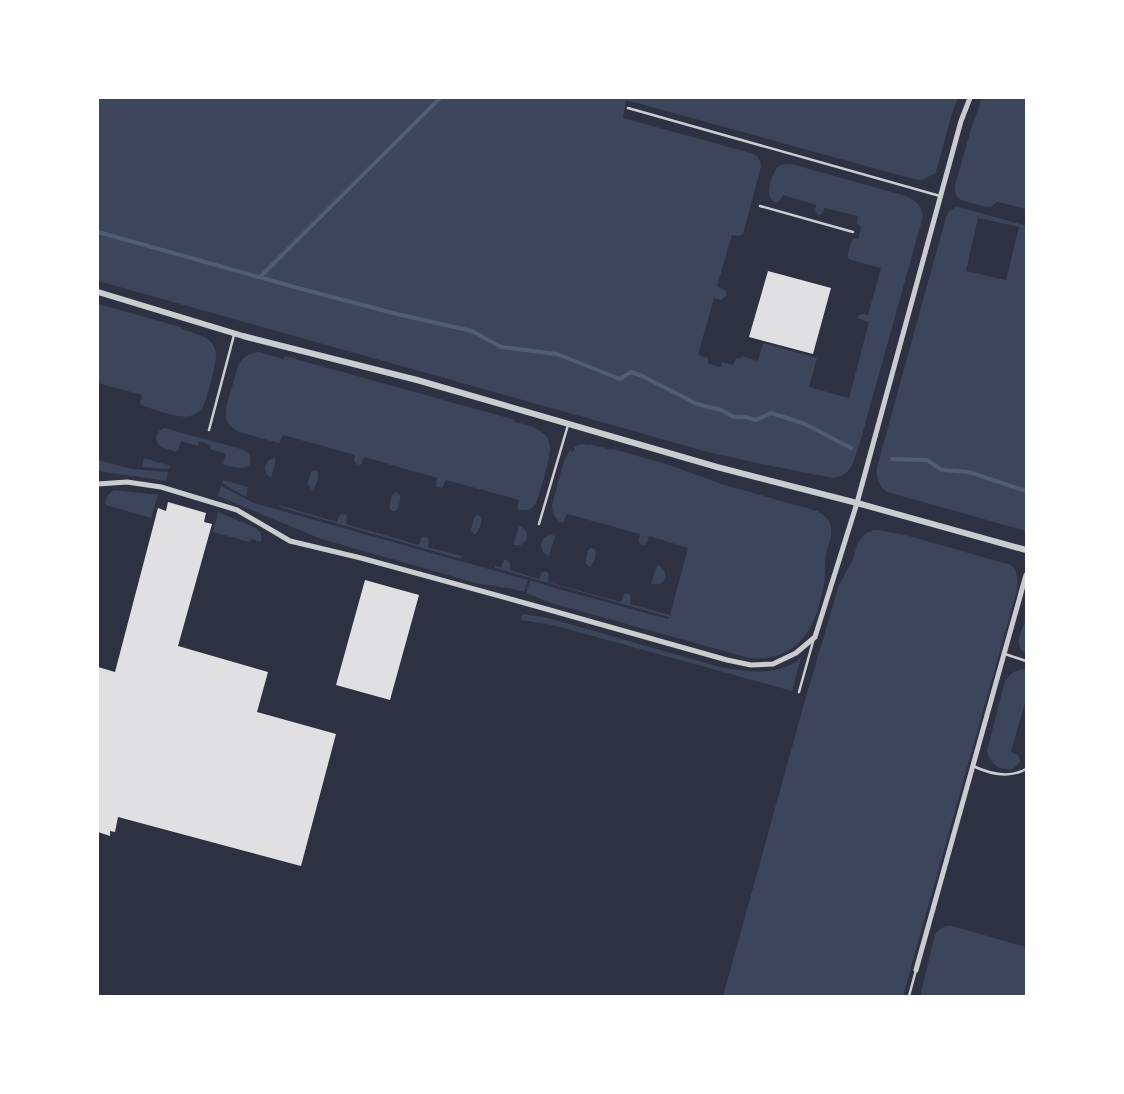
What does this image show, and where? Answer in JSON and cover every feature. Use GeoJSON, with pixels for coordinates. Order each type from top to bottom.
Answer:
{"type":"FeatureCollection","features":[{"type":"Feature","properties":{"kind":"street"},"geometry":{"type":"LineString","coordinates":[[98,484],[127,482],[161,487],[237,510],[290,541],[380,563],[740,664],[773,664],[796,652],[815,637],[857,503],[961,121],[970,98]]}},
{"type":"Feature","properties":{"kind":"street"},"geometry":{"type":"LineString","coordinates":[[98,292],[234,333],[417,380],[717,467],[857,503],[1026,550]]}},
{"type":"Feature","properties":{"kind":"street"},"geometry":{"type":"LineString","coordinates":[[916,970],[1026,576]]}},
{"type":"Feature","properties":{"kind":"lane"},"geometry":{"type":"LineString","coordinates":[[628,108],[941,196]]}},
{"type":"Feature","properties":{"kind":"lane"},"geometry":{"type":"LineString","coordinates":[[760,206],[853,232]]}},
{"type":"Feature","properties":{"kind":"lane"},"geometry":{"type":"LineString","coordinates":[[209,430],[234,333]]}},
{"type":"Feature","properties":{"kind":"lane"},"geometry":{"type":"LineString","coordinates":[[539,524],[568,424]]}},
{"type":"Feature","properties":{"kind":"lane"},"geometry":{"type":"LineString","coordinates":[[799,692],[815,637]]}},
{"type":"Feature","properties":{"kind":"lane"},"geometry":{"type":"LineString","coordinates":[[1005,654],[1026,661]]}},
{"type":"Feature","properties":{"kind":"lane"},"geometry":{"type":"LineString","coordinates":[[973,766],[986,772],[1005,776],[1020,773],[1026,769]]}},
{"type":"Feature","properties":{"kind":"lane"},"geometry":{"type":"LineString","coordinates":[[909,996],[916,970]]}},
{"type":"Feature","properties":{"kind":"shaded area"},"geometry":{"type":"Polygon","coordinates":[[[98,98],[958,98],[952,113],[936,173],[922,180],[626,100],[623,118],[751,153],[758,158],[761,165],[743,234],[738,236],[732,235],[717,286],[726,291],[726,296],[721,300],[714,298],[698,355],[708,358],[708,363],[720,367],[722,362],[733,365],[736,358],[741,358],[742,356],[758,361],[763,343],[817,358],[809,387],[849,398],[869,322],[857,318],[860,314],[868,315],[881,268],[848,258],[851,242],[854,238],[858,239],[861,227],[857,223],[858,216],[825,208],[819,215],[815,212],[816,205],[783,195],[779,202],[775,203],[770,197],[769,190],[773,174],[779,166],[785,164],[795,165],[906,196],[916,202],[921,208],[922,220],[859,446],[848,471],[839,477],[833,478],[708,452],[98,281],[98,98]]]}},
{"type":"Feature","properties":{"kind":"shaded area"},"geometry":{"type":"Polygon","coordinates":[[[982,98],[1026,98],[1026,209],[997,202],[991,207],[974,204],[957,196],[955,185],[982,98]]]}},
{"type":"Feature","properties":{"kind":"shaded area"},"geometry":{"type":"Polygon","coordinates":[[[956,207],[962,208],[1024,225],[1026,228],[1026,531],[887,492],[881,487],[877,478],[877,467],[949,211],[956,207]],[[978,218],[966,271],[1006,280],[1019,227],[978,218]]]}},
{"type":"Feature","properties":{"kind":"shaded area"},"geometry":{"type":"Polygon","coordinates":[[[98,304],[181,327],[181,329],[202,336],[212,343],[216,353],[215,365],[207,397],[201,410],[185,417],[166,413],[141,405],[142,395],[98,383],[98,304]]]}},
{"type":"Feature","properties":{"kind":"shaded area"},"geometry":{"type":"Polygon","coordinates":[[[259,352],[283,359],[285,356],[515,420],[515,422],[538,429],[547,437],[550,448],[549,459],[535,505],[529,509],[520,510],[517,509],[519,500],[446,480],[442,488],[437,487],[437,478],[364,457],[361,464],[357,465],[354,461],[355,455],[283,435],[279,443],[239,432],[227,420],[228,399],[240,363],[246,356],[259,352]]]}},
{"type":"Feature","properties":{"kind":"shaded area"},"geometry":{"type":"Polygon","coordinates":[[[164,428],[241,449],[249,453],[250,464],[244,468],[225,465],[223,463],[226,454],[210,449],[211,446],[203,442],[199,442],[198,446],[181,441],[176,452],[162,447],[158,444],[156,437],[159,431],[164,428]]]}},
{"type":"Feature","properties":{"kind":"shaded area"},"geometry":{"type":"Polygon","coordinates":[[[581,444],[613,449],[666,464],[725,485],[817,511],[825,516],[829,522],[831,532],[825,558],[824,584],[816,615],[802,639],[793,648],[781,654],[766,658],[749,658],[551,603],[526,593],[530,580],[668,619],[669,617],[495,568],[495,566],[501,567],[504,560],[508,560],[510,570],[539,579],[542,572],[546,571],[549,574],[548,582],[621,602],[624,594],[629,594],[631,597],[630,604],[670,615],[688,548],[649,536],[644,545],[639,542],[640,534],[567,514],[563,523],[554,516],[552,505],[564,460],[570,450],[572,452],[575,449],[574,447],[581,444]]]}},
{"type":"Feature","properties":{"kind":"shaded area"},"geometry":{"type":"Polygon","coordinates":[[[144,458],[170,466],[169,469],[142,467],[144,458]]]}},
{"type":"Feature","properties":{"kind":"shaded area"},"geometry":{"type":"Polygon","coordinates":[[[273,458],[276,459],[271,478],[266,474],[265,467],[268,461],[273,458]]]}},
{"type":"Feature","properties":{"kind":"shaded area"},"geometry":{"type":"Polygon","coordinates":[[[98,460],[131,469],[168,472],[166,481],[98,471],[98,460]]]}},
{"type":"Feature","properties":{"kind":"shaded area"},"geometry":{"type":"Polygon","coordinates":[[[314,470],[318,473],[318,478],[317,483],[311,489],[307,484],[311,472],[314,470]]]}},
{"type":"Feature","properties":{"kind":"shaded area"},"geometry":{"type":"Polygon","coordinates":[[[223,480],[248,487],[246,497],[222,483],[223,480]]]}},
{"type":"Feature","properties":{"kind":"shaded area"},"geometry":{"type":"Polygon","coordinates":[[[221,486],[254,503],[528,580],[524,592],[480,584],[321,539],[218,496],[221,486]]]}},
{"type":"Feature","properties":{"kind":"shaded area"},"geometry":{"type":"Polygon","coordinates":[[[114,490],[158,495],[151,518],[106,505],[107,496],[114,490]]]}},
{"type":"Feature","properties":{"kind":"shaded area"},"geometry":{"type":"Polygon","coordinates":[[[396,492],[400,495],[399,506],[395,511],[392,511],[389,507],[392,495],[396,492]]]}},
{"type":"Feature","properties":{"kind":"shaded area"},"geometry":{"type":"Polygon","coordinates":[[[279,505],[337,522],[339,516],[342,514],[346,515],[346,524],[419,545],[422,537],[426,537],[429,540],[428,547],[462,556],[461,559],[279,507],[279,505]]]}},
{"type":"Feature","properties":{"kind":"shaded area"},"geometry":{"type":"Polygon","coordinates":[[[218,512],[256,528],[261,534],[261,542],[251,539],[249,542],[213,532],[218,512]]]}},
{"type":"Feature","properties":{"kind":"shaded area"},"geometry":{"type":"Polygon","coordinates":[[[478,515],[481,517],[481,524],[476,534],[474,534],[471,530],[474,517],[478,515]]]}},
{"type":"Feature","properties":{"kind":"shaded area"},"geometry":{"type":"Polygon","coordinates":[[[519,526],[526,532],[527,538],[522,544],[513,545],[519,526]]]}},
{"type":"Feature","properties":{"kind":"shaded area"},"geometry":{"type":"Polygon","coordinates":[[[874,530],[909,536],[1011,565],[1015,569],[1018,580],[1015,597],[903,996],[723,996],[839,585],[853,559],[858,542],[866,533],[874,530]]]}},
{"type":"Feature","properties":{"kind":"shaded area"},"geometry":{"type":"Polygon","coordinates":[[[552,535],[555,536],[549,556],[542,551],[541,545],[545,538],[552,535]]]}},
{"type":"Feature","properties":{"kind":"shaded area"},"geometry":{"type":"Polygon","coordinates":[[[591,548],[595,549],[596,556],[593,564],[589,567],[585,562],[588,550],[591,548]]]}},
{"type":"Feature","properties":{"kind":"shaded area"},"geometry":{"type":"Polygon","coordinates":[[[657,565],[664,571],[665,578],[661,583],[651,584],[657,565]]]}},
{"type":"Feature","properties":{"kind":"shaded area"},"geometry":{"type":"Polygon","coordinates":[[[522,614],[548,618],[731,669],[760,672],[770,671],[788,666],[798,661],[801,657],[792,691],[553,625],[521,620],[522,614]]]}},
{"type":"Feature","properties":{"kind":"shaded area"},"geometry":{"type":"Polygon","coordinates":[[[1026,621],[1026,654],[1020,647],[1019,639],[1026,621]]]}},
{"type":"Feature","properties":{"kind":"shaded area"},"geometry":{"type":"Polygon","coordinates":[[[1020,669],[1026,670],[1026,699],[1011,752],[1018,755],[1020,761],[1017,766],[1007,769],[996,765],[988,756],[987,750],[1005,681],[1012,673],[1020,669]]]}},
{"type":"Feature","properties":{"kind":"shaded area"},"geometry":{"type":"Polygon","coordinates":[[[946,926],[952,926],[1026,947],[1026,996],[922,996],[921,992],[935,934],[946,926]]]}},
{"type":"Feature","properties":{"kind":"building"},"geometry":{"type":"Polygon","coordinates":[[[768,271],[831,288],[813,354],[749,337],[768,271]]]}},
{"type":"Feature","properties":{"kind":"building"},"geometry":{"type":"Polygon","coordinates":[[[168,502],[206,513],[204,522],[212,524],[178,646],[268,672],[257,712],[336,734],[301,866],[118,817],[115,832],[110,831],[110,836],[98,832],[98,667],[115,672],[158,508],[166,511],[168,502]]]}},
{"type":"Feature","properties":{"kind":"building"},"geometry":{"type":"Polygon","coordinates":[[[365,580],[419,595],[390,700],[336,685],[365,580]]]}},
{"type":"Feature","properties":{"kind":"waterway"},"geometry":{"type":"LineString","coordinates":[[260,277],[440,98]]}},
{"type":"Feature","properties":{"kind":"waterway"},"geometry":{"type":"LineString","coordinates":[[98,232],[298,288],[472,331],[501,347],[557,354],[620,379],[631,372],[697,404],[721,410],[734,417],[756,420],[771,413],[805,424],[851,448]]}},
{"type":"Feature","properties":{"kind":"waterway"},"geometry":{"type":"LineString","coordinates":[[892,459],[927,460],[942,470],[969,472],[1026,491]]}}]}
